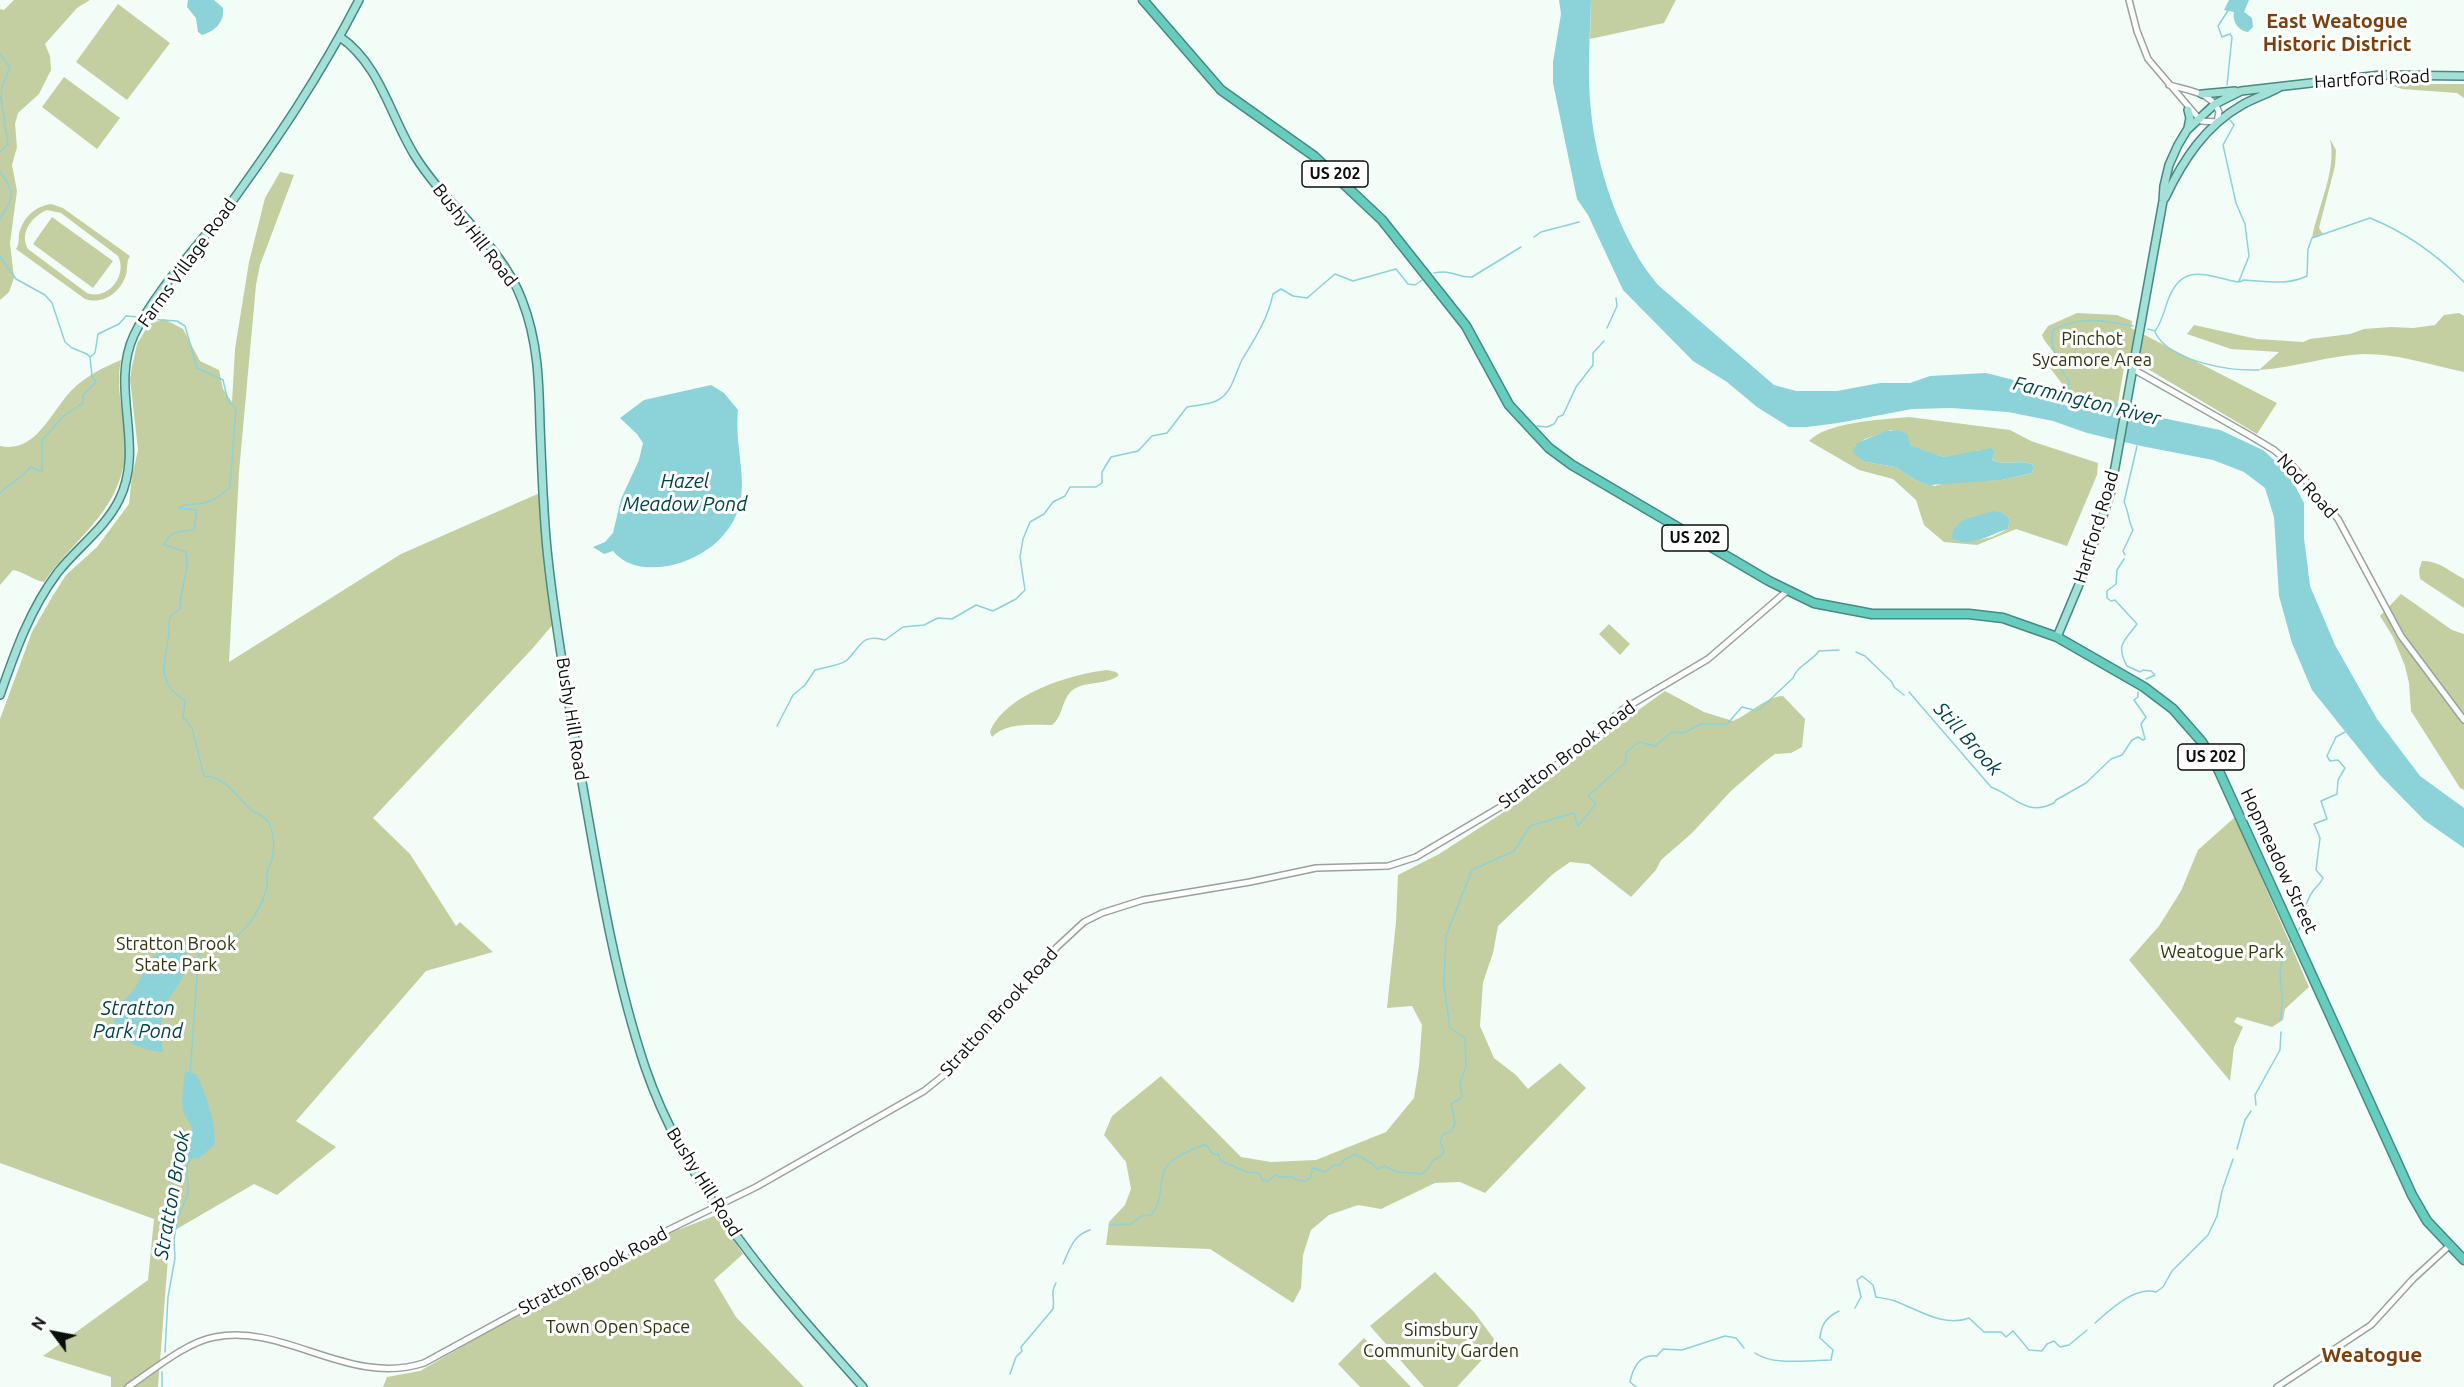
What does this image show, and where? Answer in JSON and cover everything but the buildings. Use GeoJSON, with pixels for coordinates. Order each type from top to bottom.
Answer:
{"type":"FeatureCollection","features":[{"type":"Feature","properties":{"kind":"highway","name":"Hopmeadow Street"},"geometry":{"type":"LineString","coordinates":[[1143,0],[1221,90],[1314,156],[1391,230],[1466,326],[1509,405],[1549,448],[1602,484],[1786,591],[1814,603],[1859,613],[1969,614],[2016,621],[2058,637],[2144,687],[2173,709],[2202,742],[2218,769],[2412,1195],[2427,1221],[2464,1260]]}},
{"type":"Feature","properties":{"kind":"main road","name":"Farms Village Road"},"geometry":{"type":"LineString","coordinates":[[0,695],[17,647],[35,608],[60,570],[105,521],[119,501],[127,481],[131,445],[124,401],[125,373],[130,346],[145,317],[298,108],[359,0]]}},
{"type":"Feature","properties":{"kind":"main road","name":"Bushy Hill Road"},"geometry":{"type":"LineString","coordinates":[[340,37],[371,70],[407,143],[422,167],[509,274],[520,294],[532,326],[538,354],[543,499],[548,560],[563,667],[611,948],[636,1039],[665,1118],[733,1232],[766,1276],[863,1387]]}},
{"type":"Feature","properties":{"kind":"main road","name":"Hartford Road"},"geometry":{"type":"LineString","coordinates":[[2058,637],[2106,509],[2169,165],[2187,130],[2215,104],[2241,91],[2381,75],[2464,76]]}},
{"type":"Feature","properties":{"kind":"main road","name":"Hartford Road"},"geometry":{"type":"LineString","coordinates":[[2163,201],[2186,158],[2217,122],[2241,106],[2280,87]]}},
{"type":"Feature","properties":{"kind":"main road"},"geometry":{"type":"LineString","coordinates":[[2202,94],[2241,91]]}},
{"type":"Feature","properties":{"kind":"main road"},"geometry":{"type":"LineString","coordinates":[[2187,130],[2190,118],[2188,110]]}},
{"type":"Feature","properties":{"kind":"street"},"geometry":{"type":"LineString","coordinates":[[2129,0],[2137,31],[2148,59],[2188,110],[2205,123],[2217,122],[2219,112],[2215,104],[2202,94],[2169,85]]}},
{"type":"Feature","properties":{"kind":"street","name":"Nod Road"},"geometry":{"type":"LineString","coordinates":[[2133,369],[2274,450],[2293,466],[2338,519],[2401,636],[2464,720]]}},
{"type":"Feature","properties":{"kind":"street","name":"Stratton Brook Road"},"geometry":{"type":"LineString","coordinates":[[128,1387],[189,1347],[207,1339],[226,1336],[267,1340],[347,1366],[382,1371],[413,1368],[660,1234],[717,1206],[908,1100],[936,1082],[961,1058],[1057,947],[1084,922],[1143,900],[1316,868],[1388,866],[1416,857],[1502,806],[1535,783],[1622,710],[1708,659],[1786,591]]}},
{"type":"Feature","properties":{"kind":"street"},"geometry":{"type":"LineString","coordinates":[[2277,1387],[2371,1325],[2449,1246]]}},
{"type":"Feature","properties":{"kind":"green space"},"geometry":{"type":"Polygon","coordinates":[[[14,0],[90,0],[77,8],[45,44],[50,56],[51,70],[39,94],[18,113],[15,124],[17,147],[12,165],[17,191],[10,243],[14,278],[9,292],[0,300],[0,9],[4,10],[14,0]]]}},
{"type":"Feature","properties":{"kind":"green space"},"geometry":{"type":"Polygon","coordinates":[[[1591,0],[1676,0],[1664,23],[1590,39],[1591,0]]]}},
{"type":"Feature","properties":{"kind":"green space"},"geometry":{"type":"Polygon","coordinates":[[[118,4],[170,43],[127,100],[76,62],[118,4]]]}},
{"type":"Feature","properties":{"kind":"green space"},"geometry":{"type":"Polygon","coordinates":[[[64,77],[120,118],[97,149],[42,107],[64,77]]]}},
{"type":"Feature","properties":{"kind":"green space"},"geometry":{"type":"Polygon","coordinates":[[[2464,84],[2464,98],[2457,93],[2402,89],[2389,85],[2464,84]]]}},
{"type":"Feature","properties":{"kind":"green space"},"geometry":{"type":"Polygon","coordinates":[[[2330,139],[2336,150],[2335,166],[2319,228],[2323,234],[2312,238],[2329,176],[2330,139]]]}},
{"type":"Feature","properties":{"kind":"green space","name":"Stratton Brook State Park"},"geometry":{"type":"Polygon","coordinates":[[[280,172],[294,175],[260,265],[256,285],[239,472],[229,662],[401,554],[542,492],[544,558],[555,622],[373,818],[410,854],[456,926],[460,922],[493,952],[426,971],[296,1121],[336,1147],[277,1195],[254,1184],[170,1233],[158,1387],[111,1387],[111,1377],[43,1356],[148,1280],[154,1219],[0,1163],[0,719],[32,632],[52,597],[66,575],[97,547],[129,504],[138,450],[130,379],[137,344],[149,324],[164,319],[183,329],[200,361],[219,370],[223,389],[232,402],[235,349],[249,262],[265,198],[280,172]]]}},
{"type":"Feature","properties":{"kind":"green space"},"geometry":{"type":"Polygon","coordinates":[[[51,204],[63,208],[130,256],[126,275],[120,287],[110,296],[98,300],[85,299],[16,249],[21,228],[27,218],[35,210],[51,204]],[[47,210],[36,216],[26,231],[28,249],[87,293],[95,294],[109,290],[114,285],[120,271],[118,256],[61,213],[47,210]]]}},
{"type":"Feature","properties":{"kind":"green space"},"geometry":{"type":"Polygon","coordinates":[[[52,217],[113,261],[93,288],[33,244],[52,217]]]}},
{"type":"Feature","properties":{"kind":"green space","name":"Pinchot Sycamore Area"},"geometry":{"type":"Polygon","coordinates":[[[2077,313],[2117,315],[2132,321],[2131,328],[2277,403],[2257,434],[2126,356],[2118,403],[2061,392],[2063,385],[2050,368],[2052,364],[2059,365],[2060,363],[2042,335],[2048,326],[2077,313]]]}},
{"type":"Feature","properties":{"kind":"green space"},"geometry":{"type":"Polygon","coordinates":[[[2459,313],[2464,316],[2464,372],[2377,354],[2338,357],[2259,370],[2279,352],[2231,349],[2187,334],[2194,325],[2257,339],[2303,342],[2350,334],[2364,329],[2435,325],[2444,315],[2459,313]]]}},
{"type":"Feature","properties":{"kind":"green space"},"geometry":{"type":"Polygon","coordinates":[[[121,360],[119,384],[125,432],[125,456],[114,494],[93,524],[44,582],[13,570],[0,585],[0,446],[13,447],[34,437],[78,384],[121,360]]]}},
{"type":"Feature","properties":{"kind":"green space"},"geometry":{"type":"Polygon","coordinates":[[[1909,417],[2010,430],[2031,441],[2098,463],[2097,475],[2067,546],[2016,529],[1977,545],[1944,542],[1924,525],[1916,500],[1893,479],[1859,470],[1809,441],[1818,434],[1842,425],[1909,417]],[[1891,430],[1865,439],[1855,446],[1866,462],[1895,467],[1917,481],[1935,486],[1949,482],[2002,480],[2032,473],[2034,465],[2029,463],[1992,460],[1995,452],[1979,450],[1966,455],[1944,457],[1911,446],[1906,434],[1891,430]],[[2003,513],[1976,516],[1964,520],[1954,530],[1957,541],[1974,541],[1992,537],[2008,529],[2010,519],[2003,513]]]}},
{"type":"Feature","properties":{"kind":"green space"},"geometry":{"type":"Polygon","coordinates":[[[2422,561],[2439,564],[2464,579],[2464,608],[2420,579],[2419,570],[2422,561]]]}},
{"type":"Feature","properties":{"kind":"green space"},"geometry":{"type":"Polygon","coordinates":[[[2401,594],[2452,630],[2464,634],[2464,790],[2460,788],[2411,711],[2405,666],[2393,637],[2380,616],[2401,594]]]}},
{"type":"Feature","properties":{"kind":"green space"},"geometry":{"type":"Polygon","coordinates":[[[1609,624],[1630,644],[1620,655],[1599,634],[1609,624]]]}},
{"type":"Feature","properties":{"kind":"green space"},"geometry":{"type":"Polygon","coordinates":[[[1107,670],[1119,675],[1109,680],[1074,689],[1067,697],[1059,717],[1052,725],[1012,727],[992,737],[990,732],[998,719],[1024,697],[1058,681],[1107,670]]]}},
{"type":"Feature","properties":{"kind":"green space"},"geometry":{"type":"Polygon","coordinates":[[[1665,691],[1704,712],[1733,721],[1770,699],[1783,696],[1805,719],[1802,747],[1791,753],[1775,754],[1731,791],[1692,833],[1661,860],[1656,870],[1631,897],[1589,864],[1570,862],[1553,874],[1498,926],[1493,953],[1483,982],[1480,1026],[1494,1058],[1516,1075],[1528,1089],[1560,1063],[1586,1088],[1485,1193],[1460,1182],[1435,1183],[1381,1209],[1358,1205],[1329,1215],[1311,1230],[1303,1255],[1301,1288],[1293,1303],[1210,1249],[1106,1245],[1109,1222],[1125,1205],[1131,1189],[1126,1162],[1104,1135],[1112,1116],[1161,1076],[1241,1157],[1271,1162],[1316,1160],[1386,1132],[1414,1098],[1422,1025],[1412,1006],[1387,1008],[1396,922],[1398,875],[1439,854],[1521,801],[1609,731],[1665,691]]]}},
{"type":"Feature","properties":{"kind":"green space","name":"Weatogue Park"},"geometry":{"type":"Polygon","coordinates":[[[2235,817],[2309,987],[2285,1009],[2283,1020],[2272,1027],[2237,1017],[2234,1022],[2243,1027],[2234,1047],[2230,1081],[2129,960],[2159,926],[2181,891],[2198,850],[2235,817]]]}},
{"type":"Feature","properties":{"kind":"green space","name":"Town Open Space"},"geometry":{"type":"Polygon","coordinates":[[[714,1216],[719,1218],[743,1254],[714,1280],[736,1317],[804,1387],[383,1387],[387,1377],[420,1371],[565,1287],[667,1234],[714,1216]]]}},
{"type":"Feature","properties":{"kind":"green space","name":"Simsbury Community Garden"},"geometry":{"type":"Polygon","coordinates":[[[1435,1272],[1474,1312],[1494,1339],[1491,1350],[1457,1387],[1424,1387],[1370,1326],[1435,1272]]]}},
{"type":"Feature","properties":{"kind":"green space"},"geometry":{"type":"Polygon","coordinates":[[[1364,1338],[1411,1387],[1360,1387],[1338,1364],[1364,1338]]]}},
{"type":"Feature","properties":{"kind":"water"},"geometry":{"type":"Polygon","coordinates":[[[188,0],[214,0],[223,8],[218,26],[202,35],[198,32],[196,18],[187,7],[188,0]]]}},
{"type":"Feature","properties":{"kind":"water","name":"Farmington River"},"geometry":{"type":"Polygon","coordinates":[[[1559,0],[1591,0],[1589,83],[1594,133],[1598,156],[1612,203],[1633,248],[1658,285],[1774,385],[1796,391],[1837,391],[1880,383],[1910,383],[1930,376],[1986,373],[2061,392],[2114,402],[2153,416],[2220,430],[2263,450],[2289,474],[2304,503],[2304,538],[2310,586],[2335,645],[2377,719],[2420,776],[2464,808],[2464,848],[2424,820],[2380,775],[2312,690],[2292,643],[2279,596],[2274,517],[2265,488],[2244,472],[2213,460],[2141,446],[2087,433],[2053,421],[2008,412],[1951,408],[1912,409],[1838,423],[1789,427],[1757,407],[1727,382],[1693,361],[1623,290],[1588,215],[1577,199],[1553,83],[1553,62],[1561,14],[1559,0]]]}},
{"type":"Feature","properties":{"kind":"water"},"geometry":{"type":"Polygon","coordinates":[[[2229,0],[2249,0],[2244,12],[2252,18],[2253,27],[2248,32],[2237,25],[2234,12],[2224,10],[2229,0]]]}},
{"type":"Feature","properties":{"kind":"water","name":"Hazel Meadow Pond"},"geometry":{"type":"Polygon","coordinates":[[[711,385],[724,393],[738,410],[737,428],[742,479],[738,510],[731,526],[707,550],[688,560],[668,566],[638,566],[625,561],[613,551],[604,554],[593,547],[605,542],[613,533],[621,499],[639,460],[643,443],[620,418],[644,400],[711,385]]]}},
{"type":"Feature","properties":{"kind":"water"},"geometry":{"type":"Polygon","coordinates":[[[1899,430],[1907,434],[1911,446],[1944,457],[1991,448],[1995,452],[1992,460],[2029,463],[2034,465],[2032,473],[2002,480],[1930,485],[1917,481],[1895,467],[1866,462],[1855,455],[1853,450],[1857,443],[1886,431],[1899,430]]]}},
{"type":"Feature","properties":{"kind":"water"},"geometry":{"type":"Polygon","coordinates":[[[1994,511],[2003,513],[2010,519],[2008,529],[1980,540],[1966,542],[1952,538],[1956,526],[1967,518],[1994,511]]]}},
{"type":"Feature","properties":{"kind":"water","name":"Stratton Park Pond"},"geometry":{"type":"Polygon","coordinates":[[[178,945],[187,954],[185,972],[162,1015],[163,1052],[129,1042],[117,1030],[114,1023],[115,1014],[135,988],[150,960],[168,947],[178,945]]]}},
{"type":"Feature","properties":{"kind":"water"},"geometry":{"type":"Polygon","coordinates":[[[185,1071],[196,1074],[200,1082],[210,1108],[215,1135],[215,1144],[198,1159],[189,1160],[186,1156],[191,1144],[192,1128],[183,1112],[185,1071]]]}},
{"type":"Feature","properties":{"kind":"waterway"},"geometry":{"type":"LineString","coordinates":[[2227,85],[2232,37],[2230,34],[2222,37],[2218,26],[2229,9]]}},
{"type":"Feature","properties":{"kind":"waterway"},"geometry":{"type":"LineString","coordinates":[[0,54],[10,68],[2,86],[1,98],[8,144],[0,152]]}},
{"type":"Feature","properties":{"kind":"waterway"},"geometry":{"type":"LineString","coordinates":[[2230,120],[2234,125],[2223,145],[2236,203],[2245,224],[2249,256],[2239,281]]}},
{"type":"Feature","properties":{"kind":"waterway"},"geometry":{"type":"LineString","coordinates":[[0,172],[11,191],[8,206],[0,219]]}},
{"type":"Feature","properties":{"kind":"waterway"},"geometry":{"type":"LineString","coordinates":[[2148,329],[2155,331],[2174,288],[2189,275],[2207,275],[2239,282],[2244,280],[2284,282],[2299,279],[2307,276],[2308,249],[2312,238],[2370,218],[2420,245],[2464,282]]}},
{"type":"Feature","properties":{"kind":"waterway"},"geometry":{"type":"LineString","coordinates":[[1534,237],[1541,232],[1579,222]]}},
{"type":"Feature","properties":{"kind":"waterway"},"geometry":{"type":"LineString","coordinates":[[1434,273],[1445,272],[1472,277],[1521,247]]}},
{"type":"Feature","properties":{"kind":"waterway"},"geometry":{"type":"LineString","coordinates":[[0,257],[16,279],[45,295],[52,303],[65,342],[90,357],[92,376],[96,382],[83,395],[83,403],[65,415],[42,440],[42,472],[30,467],[0,493]]}},
{"type":"Feature","properties":{"kind":"waterway"},"geometry":{"type":"LineString","coordinates":[[777,726],[793,695],[805,685],[815,670],[844,662],[862,642],[871,638],[885,640],[903,627],[924,625],[938,618],[952,619],[976,605],[993,611],[1016,599],[1025,590],[1020,557],[1023,539],[1030,522],[1044,514],[1053,502],[1065,496],[1070,487],[1096,487],[1102,483],[1102,472],[1111,457],[1138,451],[1152,436],[1167,433],[1187,407],[1222,398],[1230,388],[1243,358],[1261,327],[1273,294],[1281,289],[1293,296],[1307,298],[1335,274],[1353,281],[1396,269],[1408,284],[1415,285],[1422,280]]}},
{"type":"Feature","properties":{"kind":"waterway"},"geometry":{"type":"LineString","coordinates":[[1607,328],[1617,306],[1616,298]]}},
{"type":"Feature","properties":{"kind":"waterway","name":"Stratton Brook"},"geometry":{"type":"LineString","coordinates":[[90,357],[95,353],[98,334],[119,324],[126,316],[139,317]]}},
{"type":"Feature","properties":{"kind":"waterway","name":"Stratton Brook"},"geometry":{"type":"LineString","coordinates":[[147,319],[177,321],[185,326],[197,368],[223,380],[228,401],[236,409],[230,487],[212,501],[178,508],[197,510],[194,530],[172,534],[164,545],[186,552],[187,559],[180,609],[169,619],[164,674],[170,688],[185,701],[183,717],[192,728],[204,776],[223,782],[250,809],[264,818],[271,827],[274,841],[272,861],[267,872],[267,884],[260,907],[237,936],[199,951],[190,1073]]}},
{"type":"Feature","properties":{"kind":"waterway","name":"Farmington River"},"geometry":{"type":"LineString","coordinates":[[2068,395],[2069,381],[2056,357],[2052,343],[2053,330],[2073,322],[2092,320],[2133,326]]}},
{"type":"Feature","properties":{"kind":"waterway"},"geometry":{"type":"LineString","coordinates":[[2155,332],[2173,351],[2201,363],[2232,369],[2259,370]]}},
{"type":"Feature","properties":{"kind":"waterway"},"geometry":{"type":"LineString","coordinates":[[1537,426],[1547,427],[1563,415],[1576,387],[1593,365],[1593,353],[1604,341]]}},
{"type":"Feature","properties":{"kind":"waterway","name":"Still Brook"},"geometry":{"type":"LineString","coordinates":[[2125,555],[2123,551],[2133,530],[2124,502],[2137,446]]}},
{"type":"Feature","properties":{"kind":"waterway","name":"Still Brook"},"geometry":{"type":"LineString","coordinates":[[2124,559],[2117,570],[2116,584],[2107,591],[2107,598],[2111,601],[2115,600],[2137,624],[2125,639],[2122,653],[2127,666],[2140,672],[2151,671],[2155,675],[2146,679]]}},
{"type":"Feature","properties":{"kind":"waterway","name":"Still Brook"},"geometry":{"type":"LineString","coordinates":[[1110,1225],[1131,1224],[1142,1216],[1151,1215],[1159,1201],[1167,1166],[1180,1155],[1203,1145],[1206,1145],[1213,1154],[1218,1154],[1221,1161],[1247,1172],[1259,1173],[1262,1180],[1268,1181],[1275,1175],[1305,1181],[1311,1176],[1313,1168],[1325,1172],[1355,1154],[1373,1164],[1377,1169],[1385,1166],[1397,1172],[1422,1174],[1444,1151],[1440,1142],[1443,1134],[1451,1132],[1455,1123],[1451,1104],[1462,1097],[1460,1082],[1466,1067],[1465,1038],[1450,1028],[1444,985],[1446,936],[1472,870],[1514,851],[1530,826],[1574,813],[1578,826],[1596,804],[1588,796],[1626,762],[1626,752],[1639,742],[1655,746],[1672,732],[1684,733],[1701,724],[1727,724],[1742,707],[1758,711],[1819,651],[1839,650]]}},
{"type":"Feature","properties":{"kind":"waterway","name":"Still Brook"},"geometry":{"type":"LineString","coordinates":[[1856,652],[1865,656],[1904,695]]}},
{"type":"Feature","properties":{"kind":"waterway","name":"Still Brook"},"geometry":{"type":"LineString","coordinates":[[1909,692],[1991,787],[2021,804],[2036,808],[2054,803],[2086,783],[2111,759],[2122,755],[2132,740],[2138,737],[2145,739],[2141,724],[2146,717],[2134,700],[2138,697],[2138,692]]}},
{"type":"Feature","properties":{"kind":"waterway"},"geometry":{"type":"LineString","coordinates":[[2299,930],[2308,899],[2323,878],[2316,870],[2320,838],[2314,824],[2327,819],[2321,801],[2337,794],[2338,780],[2345,768],[2338,760],[2330,761],[2327,756],[2336,737],[2345,732]]}},
{"type":"Feature","properties":{"kind":"waterway"},"geometry":{"type":"LineString","coordinates":[[2280,1020],[2281,967],[2282,961],[2290,951],[2291,939]]}},
{"type":"Feature","properties":{"kind":"waterway"},"geometry":{"type":"LineString","coordinates":[[2256,1105],[2255,1095],[2280,1050],[2281,1032]]}},
{"type":"Feature","properties":{"kind":"waterway"},"geometry":{"type":"LineString","coordinates":[[2237,1149],[2245,1120],[2251,1111]]}},
{"type":"Feature","properties":{"kind":"waterway","name":"Stratton Brook"},"geometry":{"type":"LineString","coordinates":[[165,1352],[168,1297],[175,1258],[174,1240],[177,1221],[188,1193],[187,1166],[190,1159]]}},
{"type":"Feature","properties":{"kind":"waterway"},"geometry":{"type":"LineString","coordinates":[[2095,1323],[2132,1295],[2140,1292],[2156,1292],[2163,1287],[2172,1271],[2208,1235],[2217,1216],[2222,1191],[2233,1159]]}},
{"type":"Feature","properties":{"kind":"waterway","name":"Still Brook"},"geometry":{"type":"LineString","coordinates":[[1063,1264],[1076,1239],[1090,1230]]}},
{"type":"Feature","properties":{"kind":"waterway"},"geometry":{"type":"LineString","coordinates":[[1855,1308],[1861,1297],[1857,1280],[1862,1276],[1873,1285],[1876,1297],[1895,1301],[1940,1319],[1950,1321],[1969,1318],[1984,1332],[2001,1332],[2006,1337],[2013,1331],[2029,1350],[2042,1351],[2047,1344],[2054,1341],[2060,1347],[2069,1345],[2087,1330]]}},
{"type":"Feature","properties":{"kind":"waterway","name":"Still Brook"},"geometry":{"type":"LineString","coordinates":[[1010,1374],[1016,1357],[1022,1351],[1021,1347],[1053,1309],[1053,1289],[1056,1283]]}},
{"type":"Feature","properties":{"kind":"waterway"},"geometry":{"type":"LineString","coordinates":[[1755,1353],[1771,1360],[1781,1361],[1831,1360],[1833,1350],[1820,1338],[1825,1322],[1839,1311]]}},
{"type":"Feature","properties":{"kind":"waterway"},"geometry":{"type":"LineString","coordinates":[[1636,1387],[1630,1382],[1635,1367],[1642,1359],[1657,1356],[1663,1349],[1682,1350],[1725,1336],[1736,1338],[1744,1348]]}},
{"type":"Feature","properties":{"kind":"waterway","name":"Stratton Brook"},"geometry":{"type":"LineString","coordinates":[[162,1372],[162,1387]]}},
{"type":"Feature","properties":{"kind":"district","name":"East Weatogue Historic District"},"geometry":{"type":"Point","coordinates":[2337,32]}},
{"type":"Feature","properties":{"kind":"district","name":"Weatogue"},"geometry":{"type":"Point","coordinates":[2372,1355]}}]}
